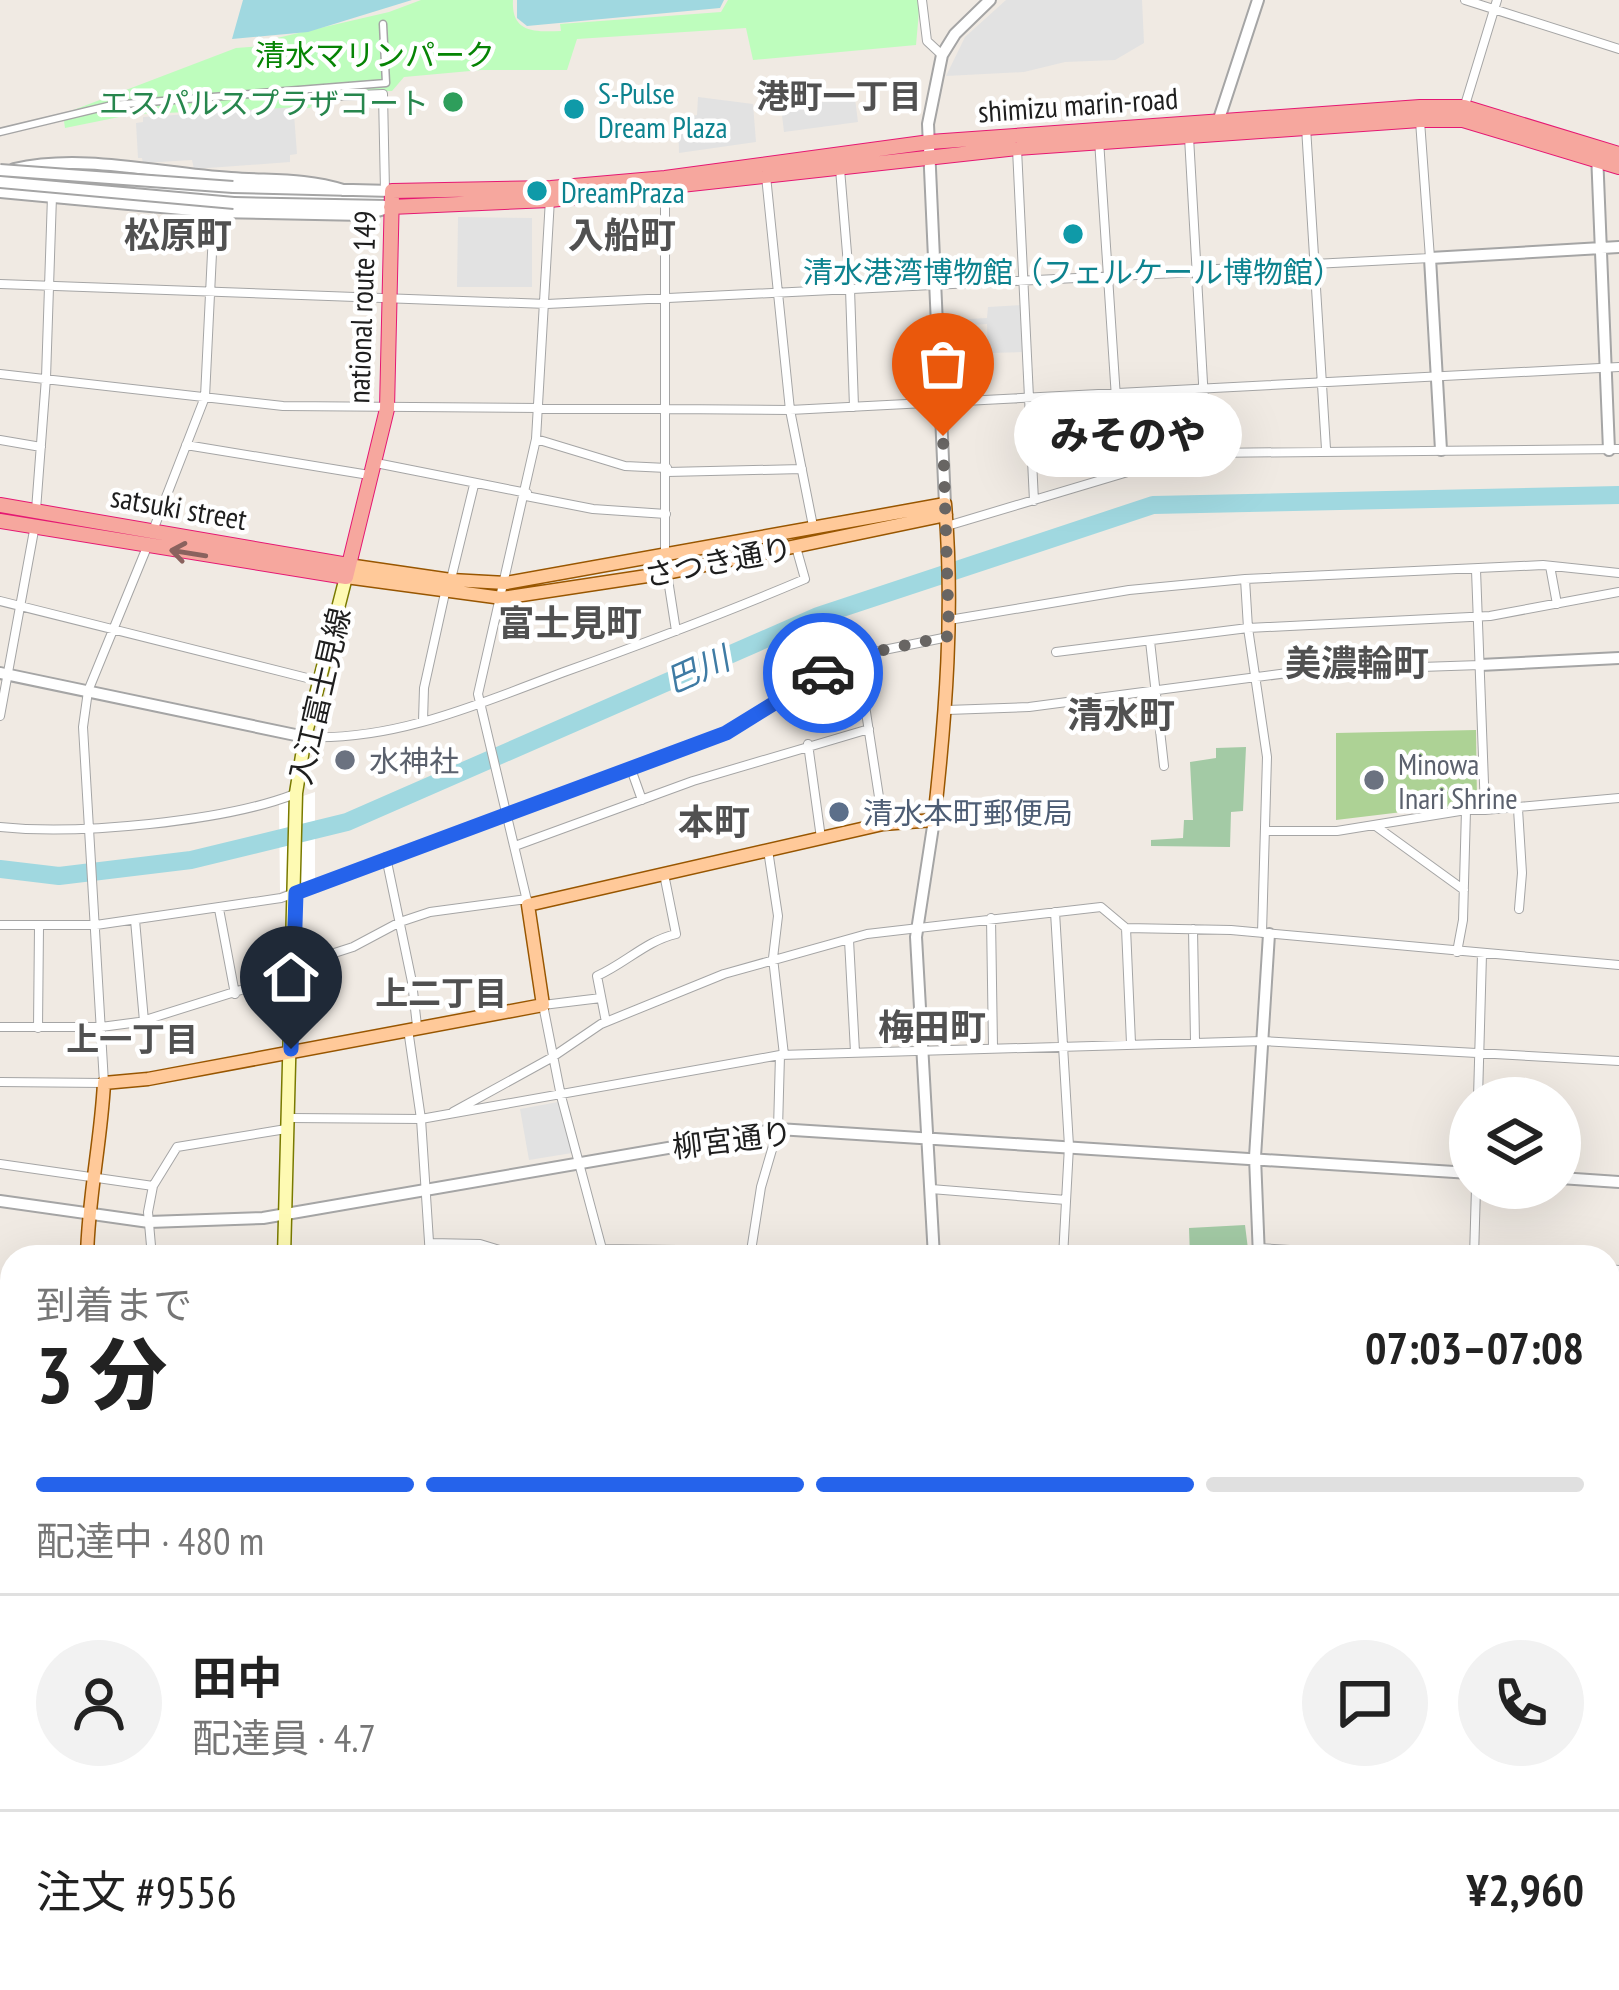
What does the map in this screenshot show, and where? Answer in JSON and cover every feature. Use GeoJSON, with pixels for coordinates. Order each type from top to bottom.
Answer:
{"type":"FeatureCollection","features":[{"type":"Feature","properties":{"kind":"highway","name":"shimizu marin-road"},"geometry":{"type":"LineString","coordinates":[[389,196],[550,194],[931,150],[1420,114],[1464,106],[1597,154],[1619,167]]}},
{"type":"Feature","properties":{"kind":"highway","name":"shimizu marin-road"},"geometry":{"type":"LineString","coordinates":[[1420,114],[1597,154],[1619,154]]}},
{"type":"Feature","properties":{"kind":"highway","name":"shimizu marin-road"},"geometry":{"type":"LineString","coordinates":[[1188,130],[1218,122],[1305,123]]}},
{"type":"Feature","properties":{"kind":"highway","name":"national route 149"},"geometry":{"type":"LineString","coordinates":[[347,571],[387,409],[389,196]]}},
{"type":"Feature","properties":{"kind":"highway","name":"satsuki street"},"geometry":{"type":"LineString","coordinates":[[0,505],[35,519],[147,546],[347,571]]}},
{"type":"Feature","properties":{"kind":"highway","name":"satsuki street"},"geometry":{"type":"LineString","coordinates":[[0,521],[35,519],[153,530],[347,571]]}},
{"type":"Feature","properties":{"kind":"main road","name":"さつき通り"},"geometry":{"type":"LineString","coordinates":[[504,591],[807,527],[947,519]]}},
{"type":"Feature","properties":{"kind":"main road","name":"さつき通り"},"geometry":{"type":"LineString","coordinates":[[347,571],[504,591],[667,573],[947,519]]}},
{"type":"Feature","properties":{"kind":"main road"},"geometry":{"type":"LineString","coordinates":[[87,1245],[104,1083],[148,1079],[543,1005],[528,902],[883,824],[934,820],[947,710],[947,519]]}},
{"type":"Feature","properties":{"kind":"main road"},"geometry":{"type":"LineString","coordinates":[[801,545],[807,527]]}},
{"type":"Feature","properties":{"kind":"main road"},"geometry":{"type":"LineString","coordinates":[[665,557],[667,573]]}},
{"type":"Feature","properties":{"kind":"main road","name":"入江富士見線"},"geometry":{"type":"LineString","coordinates":[[284,1245],[296,796],[305,737],[347,571]]}},
{"type":"Feature","properties":{"kind":"street"},"geometry":{"type":"LineString","coordinates":[[922,0],[926,41],[942,55]]}},
{"type":"Feature","properties":{"kind":"street"},"geometry":{"type":"LineString","coordinates":[[990,0],[955,34],[942,55],[931,101],[947,519],[1207,452],[1614,449],[1597,154]]}},
{"type":"Feature","properties":{"kind":"street"},"geometry":{"type":"LineString","coordinates":[[1218,122],[1258,0]]}},
{"type":"Feature","properties":{"kind":"street"},"geometry":{"type":"LineString","coordinates":[[1465,0],[1496,5],[1619,49]]}},
{"type":"Feature","properties":{"kind":"street"},"geometry":{"type":"LineString","coordinates":[[1464,106],[1496,5]]}},
{"type":"Feature","properties":{"kind":"street"},"geometry":{"type":"LineString","coordinates":[[0,132],[112,105],[386,83],[383,24]]}},
{"type":"Feature","properties":{"kind":"street"},"geometry":{"type":"LineString","coordinates":[[312,97],[383,94],[389,196]]}},
{"type":"Feature","properties":{"kind":"street"},"geometry":{"type":"LineString","coordinates":[[1420,114],[1441,450]]}},
{"type":"Feature","properties":{"kind":"street"},"geometry":{"type":"LineString","coordinates":[[1305,123],[1326,449]]}},
{"type":"Feature","properties":{"kind":"street"},"geometry":{"type":"LineString","coordinates":[[1188,130],[1207,452]]}},
{"type":"Feature","properties":{"kind":"street"},"geometry":{"type":"LineString","coordinates":[[1099,138],[1121,474]]}},
{"type":"Feature","properties":{"kind":"street"},"geometry":{"type":"LineString","coordinates":[[1016,142],[1034,500]]}},
{"type":"Feature","properties":{"kind":"street"},"geometry":{"type":"LineString","coordinates":[[839,160],[854,407]]}},
{"type":"Feature","properties":{"kind":"street"},"geometry":{"type":"LineString","coordinates":[[0,176],[53,163],[313,180],[344,190]]}},
{"type":"Feature","properties":{"kind":"street"},"geometry":{"type":"LineString","coordinates":[[0,716],[3,674],[35,519],[46,378],[53,163]]}},
{"type":"Feature","properties":{"kind":"street"},"geometry":{"type":"LineString","coordinates":[[765,170],[807,527]]}},
{"type":"Feature","properties":{"kind":"street"},"geometry":{"type":"LineString","coordinates":[[0,176],[344,190],[389,196]]}},
{"type":"Feature","properties":{"kind":"street"},"geometry":{"type":"LineString","coordinates":[[0,176],[234,203],[389,196]]}},
{"type":"Feature","properties":{"kind":"street"},"geometry":{"type":"LineString","coordinates":[[665,183],[665,557]]}},
{"type":"Feature","properties":{"kind":"street"},"geometry":{"type":"LineString","coordinates":[[0,191],[214,212],[364,215],[389,196]]}},
{"type":"Feature","properties":{"kind":"street"},"geometry":{"type":"LineString","coordinates":[[0,1027],[101,1027],[144,1021],[235,994],[353,947],[400,922],[447,908],[528,902],[478,703],[536,440],[550,194]]}},
{"type":"Feature","properties":{"kind":"street"},"geometry":{"type":"LineString","coordinates":[[0,1082],[104,1083],[83,727],[88,691],[205,397],[214,212]]}},
{"type":"Feature","properties":{"kind":"street"},"geometry":{"type":"LineString","coordinates":[[0,284],[547,304],[1619,248]]}},
{"type":"Feature","properties":{"kind":"street"},"geometry":{"type":"LineString","coordinates":[[0,374],[283,406],[790,410],[1612,368]]}},
{"type":"Feature","properties":{"kind":"street"},"geometry":{"type":"LineString","coordinates":[[0,440],[41,447]]}},
{"type":"Feature","properties":{"kind":"street"},"geometry":{"type":"LineString","coordinates":[[536,440],[625,466],[802,470]]}},
{"type":"Feature","properties":{"kind":"street"},"geometry":{"type":"LineString","coordinates":[[186,445],[474,485],[593,509],[666,514]]}},
{"type":"Feature","properties":{"kind":"street"},"geometry":{"type":"LineString","coordinates":[[423,721],[424,688],[474,485]]}},
{"type":"Feature","properties":{"kind":"street"},"geometry":{"type":"LineString","coordinates":[[3,674],[305,737],[364,736],[478,703],[805,579],[801,545]]}},
{"type":"Feature","properties":{"kind":"street"},"geometry":{"type":"LineString","coordinates":[[949,618],[1129,590],[1245,579],[1550,566],[1619,573]]}},
{"type":"Feature","properties":{"kind":"street"},"geometry":{"type":"LineString","coordinates":[[1550,566],[1557,604]]}},
{"type":"Feature","properties":{"kind":"street"},"geometry":{"type":"LineString","coordinates":[[1476,570],[1485,810]]}},
{"type":"Feature","properties":{"kind":"street"},"geometry":{"type":"LineString","coordinates":[[667,573],[676,631]]}},
{"type":"Feature","properties":{"kind":"street"},"geometry":{"type":"LineString","coordinates":[[1245,579],[1268,757],[1263,1041],[1255,1157],[1259,1245]]}},
{"type":"Feature","properties":{"kind":"street"},"geometry":{"type":"LineString","coordinates":[[1056,652],[1248,628],[1477,617],[1619,592]]}},
{"type":"Feature","properties":{"kind":"street"},"geometry":{"type":"LineString","coordinates":[[0,601],[319,681]]}},
{"type":"Feature","properties":{"kind":"street"},"geometry":{"type":"LineString","coordinates":[[0,925],[135,920],[219,909],[296,890],[726,733],[802,683],[858,660],[949,636]]}},
{"type":"Feature","properties":{"kind":"street"},"geometry":{"type":"LineString","coordinates":[[1150,640],[1165,766]]}},
{"type":"Feature","properties":{"kind":"street"},"geometry":{"type":"LineString","coordinates":[[947,710],[1029,706],[1303,671],[1619,658]]}},
{"type":"Feature","properties":{"kind":"street"},"geometry":{"type":"LineString","coordinates":[[858,660],[883,824]]}},
{"type":"Feature","properties":{"kind":"street"},"geometry":{"type":"LineString","coordinates":[[515,846],[808,744],[868,729]]}},
{"type":"Feature","properties":{"kind":"street"},"geometry":{"type":"LineString","coordinates":[[808,744],[821,838]]}},
{"type":"Feature","properties":{"kind":"street"},"geometry":{"type":"LineString","coordinates":[[631,769],[642,800]]}},
{"type":"Feature","properties":{"kind":"street"},"geometry":{"type":"LineString","coordinates":[[0,827],[90,831],[248,809],[296,796]]}},
{"type":"Feature","properties":{"kind":"street"},"geometry":{"type":"LineString","coordinates":[[1267,831],[1337,831],[1466,810],[1619,798]]}},
{"type":"Feature","properties":{"kind":"street"},"geometry":{"type":"LineString","coordinates":[[1518,809],[1519,909]]}},
{"type":"Feature","properties":{"kind":"street"},"geometry":{"type":"LineString","coordinates":[[1457,952],[1466,810]]}},
{"type":"Feature","properties":{"kind":"street"},"geometry":{"type":"LineString","coordinates":[[933,1245],[916,927],[934,820]]}},
{"type":"Feature","properties":{"kind":"street"},"geometry":{"type":"LineString","coordinates":[[1376,826],[1464,890]]}},
{"type":"Feature","properties":{"kind":"street"},"geometry":{"type":"LineString","coordinates":[[752,1245],[761,1187],[778,1129],[782,1055],[773,958],[778,916],[768,850]]}},
{"type":"Feature","properties":{"kind":"street"},"geometry":{"type":"LineString","coordinates":[[386,857],[400,922],[412,1027],[430,1244],[483,1245]]}},
{"type":"Feature","properties":{"kind":"street"},"geometry":{"type":"LineString","coordinates":[[606,1022],[597,976],[651,940],[676,934],[664,874]]}},
{"type":"Feature","properties":{"kind":"street"},"geometry":{"type":"LineString","coordinates":[[448,1114],[606,1022],[773,958],[916,927],[1101,907],[1126,928],[1265,934],[1619,965]]}},
{"type":"Feature","properties":{"kind":"street"},"geometry":{"type":"LineString","coordinates":[[219,909],[235,994]]}},
{"type":"Feature","properties":{"kind":"street"},"geometry":{"type":"LineString","coordinates":[[1054,912],[1069,1146],[1064,1245]]}},
{"type":"Feature","properties":{"kind":"street"},"geometry":{"type":"LineString","coordinates":[[991,918],[993,1048]]}},
{"type":"Feature","properties":{"kind":"street"},"geometry":{"type":"LineString","coordinates":[[135,920],[144,1021]]}},
{"type":"Feature","properties":{"kind":"street"},"geometry":{"type":"LineString","coordinates":[[38,1028],[39,927]]}},
{"type":"Feature","properties":{"kind":"street"},"geometry":{"type":"LineString","coordinates":[[1126,928],[1131,1043]]}},
{"type":"Feature","properties":{"kind":"street"},"geometry":{"type":"LineString","coordinates":[[1192,929],[1196,1041]]}},
{"type":"Feature","properties":{"kind":"street"},"geometry":{"type":"LineString","coordinates":[[849,940],[855,1052]]}},
{"type":"Feature","properties":{"kind":"street"},"geometry":{"type":"LineString","coordinates":[[1478,1077],[1482,954]]}},
{"type":"Feature","properties":{"kind":"street"},"geometry":{"type":"LineString","coordinates":[[601,998],[543,1005],[551,1058],[601,1245]]}},
{"type":"Feature","properties":{"kind":"street"},"geometry":{"type":"LineString","coordinates":[[151,1245],[153,1186],[177,1148],[289,1123],[422,1119],[782,1055],[1263,1041],[1619,1061]]}},
{"type":"Feature","properties":{"kind":"street","name":"柳宮通り"},"geometry":{"type":"LineString","coordinates":[[0,1201],[149,1222],[285,1216],[778,1129],[1449,1171]]}},
{"type":"Feature","properties":{"kind":"street"},"geometry":{"type":"LineString","coordinates":[[0,1164],[153,1186]]}},
{"type":"Feature","properties":{"kind":"street"},"geometry":{"type":"LineString","coordinates":[[1581,1179],[1619,1182]]}},
{"type":"Feature","properties":{"kind":"street"},"geometry":{"type":"LineString","coordinates":[[931,1189],[1066,1200]]}},
{"type":"Feature","properties":{"kind":"street"},"geometry":{"type":"LineString","coordinates":[[1474,1245],[1475,1209]]}},
{"type":"Feature","properties":{"kind":"green space","name":"清水マリンパーク"},"geometry":{"type":"Polygon","coordinates":[[[421,0],[513,0],[520,25],[561,31],[560,24],[721,12],[728,0],[920,0],[916,45],[753,60],[746,28],[577,39],[567,70],[481,70],[404,77],[392,91],[319,92],[310,108],[134,114],[65,128],[63,114],[236,48],[264,46],[264,41],[421,0]]]}},
{"type":"Feature","properties":{"kind":"green space"},"geometry":{"type":"Polygon","coordinates":[[[1476,730],[1477,803],[1336,820],[1336,733],[1476,730]]]}},
{"type":"Feature","properties":{"kind":"green space"},"geometry":{"type":"Polygon","coordinates":[[[1246,747],[1243,811],[1231,812],[1230,847],[1151,846],[1151,840],[1183,838],[1184,820],[1193,820],[1190,762],[1216,758],[1216,748],[1246,747]]]}},
{"type":"Feature","properties":{"kind":"green space"},"geometry":{"type":"Polygon","coordinates":[[[1245,1225],[1248,1245],[1190,1245],[1189,1228],[1245,1225]]]}},
{"type":"Feature","properties":{"kind":"shaded area"},"geometry":{"type":"Polygon","coordinates":[[[1006,0],[1142,0],[1144,43],[1115,60],[946,76],[965,37],[1006,0]]]}},
{"type":"Feature","properties":{"kind":"shaded area"},"geometry":{"type":"Polygon","coordinates":[[[698,97],[753,104],[756,142],[679,153],[678,119],[697,115],[698,97]]]}},
{"type":"Feature","properties":{"kind":"shaded area"},"geometry":{"type":"Polygon","coordinates":[[[855,98],[858,122],[784,132],[781,107],[855,98]]]}},
{"type":"Feature","properties":{"kind":"shaded area"},"geometry":{"type":"Polygon","coordinates":[[[298,107],[294,114],[297,154],[290,155],[290,162],[194,169],[192,160],[143,163],[138,158],[136,123],[143,122],[143,117],[298,107]]]}},
{"type":"Feature","properties":{"kind":"shaded area"},"geometry":{"type":"Polygon","coordinates":[[[458,217],[532,218],[532,287],[457,287],[458,217]]]}},
{"type":"Feature","properties":{"kind":"shaded area"},"geometry":{"type":"Polygon","coordinates":[[[1023,305],[1025,352],[988,353],[987,324],[954,326],[954,320],[987,318],[988,307],[1023,305]]]}},
{"type":"Feature","properties":{"kind":"shaded area"},"geometry":{"type":"Polygon","coordinates":[[[558,1102],[572,1153],[529,1160],[520,1109],[558,1102]]]}},
{"type":"Feature","properties":{"kind":"water"},"geometry":{"type":"Polygon","coordinates":[[[243,0],[412,0],[308,32],[232,39],[243,0]]]}},
{"type":"Feature","properties":{"kind":"water"},"geometry":{"type":"Polygon","coordinates":[[[517,0],[724,0],[720,8],[527,26],[517,18],[517,0]]]}},
{"type":"Feature","properties":{"kind":"pier"},"geometry":{"type":"Polygon","coordinates":[[[0,170],[392,191],[391,207],[234,203],[0,183],[0,170]]]}},
{"type":"Feature","properties":{"kind":"pier"},"geometry":{"type":"Polygon","coordinates":[[[315,792],[315,880],[280,892],[279,804],[315,792]]]}},
{"type":"Feature","properties":{"kind":"waterway","name":"巴川"},"geometry":{"type":"LineString","coordinates":[[0,869],[59,876],[191,860],[347,822],[818,616],[1153,505],[1619,495]]}},
{"type":"Feature","properties":{"kind":"way so far"},"geometry":{"type":"LineString","coordinates":[[823,673],[879,651],[949,636],[943,436]]}},
{"type":"Feature","properties":{"kind":"place","name":"エスパルスプラザコート"},"geometry":{"type":"Point","coordinates":[453,102]}},
{"type":"Feature","properties":{"kind":"place","name":"S-Pulse Dream Plaza"},"geometry":{"type":"Point","coordinates":[574,109]}},
{"type":"Feature","properties":{"kind":"place","name":"DreamPraza"},"geometry":{"type":"Point","coordinates":[537,191]}},
{"type":"Feature","properties":{"kind":"place","name":"清水港湾博物館（フェルケール博物館）"},"geometry":{"type":"Point","coordinates":[1073,234]}},
{"type":"Feature","properties":{"kind":"place","name":"みそのや"},"geometry":{"type":"Point","coordinates":[943,436]}},
{"type":"Feature","properties":{"kind":"place","name":"水神社"},"geometry":{"type":"Point","coordinates":[345,760]}},
{"type":"Feature","properties":{"kind":"place","name":"Minowa Inari Shrine"},"geometry":{"type":"Point","coordinates":[1374,780]}},
{"type":"Feature","properties":{"kind":"place","name":"清水本町郵便局"},"geometry":{"type":"Point","coordinates":[839,812]}},
{"type":"Feature","properties":{"kind":"district","name":"港町一丁目"},"geometry":{"type":"Point","coordinates":[839,95]}},
{"type":"Feature","properties":{"kind":"district","name":"松原町"},"geometry":{"type":"Point","coordinates":[178,234]}},
{"type":"Feature","properties":{"kind":"district","name":"入船町"},"geometry":{"type":"Point","coordinates":[622,234]}},
{"type":"Feature","properties":{"kind":"district","name":"富士見町"},"geometry":{"type":"Point","coordinates":[570,622]}},
{"type":"Feature","properties":{"kind":"district","name":"美濃輪町"},"geometry":{"type":"Point","coordinates":[1357,662]}},
{"type":"Feature","properties":{"kind":"district","name":"清水町"},"geometry":{"type":"Point","coordinates":[1121,714]}},
{"type":"Feature","properties":{"kind":"district","name":"本町"},"geometry":{"type":"Point","coordinates":[714,821]}},
{"type":"Feature","properties":{"kind":"district","name":"上二丁目"},"geometry":{"type":"Point","coordinates":[441,992]}},
{"type":"Feature","properties":{"kind":"district","name":"梅田町"},"geometry":{"type":"Point","coordinates":[932,1026]}},
{"type":"Feature","properties":{"kind":"district","name":"上一丁目"},"geometry":{"type":"Point","coordinates":[132,1038]}},
{"type":"Feature","properties":{"kind":"route"},"geometry":{"type":"LineString","coordinates":[[291,1049],[296,893],[726,733],[823,673]]}}]}
